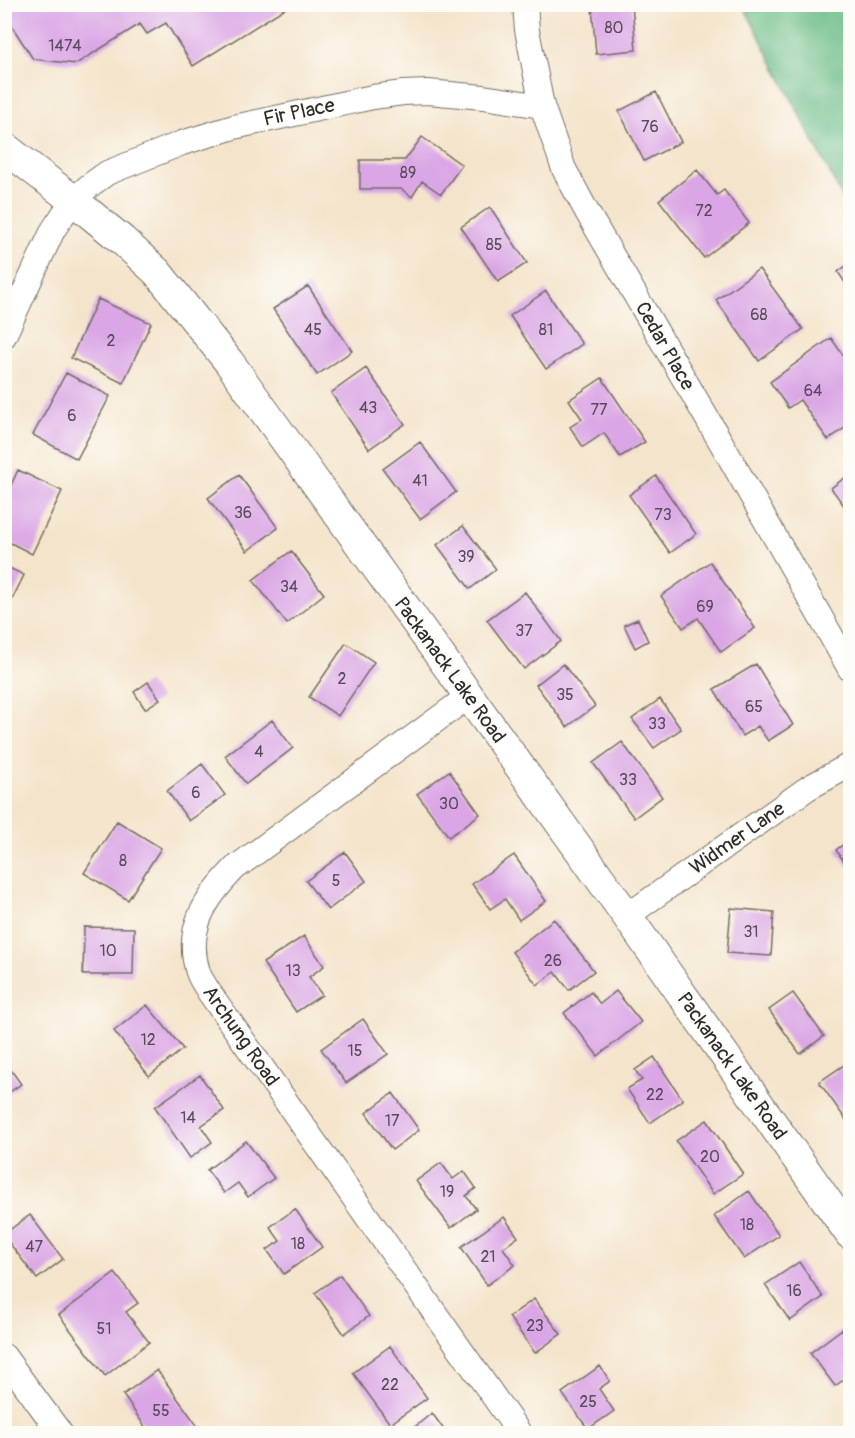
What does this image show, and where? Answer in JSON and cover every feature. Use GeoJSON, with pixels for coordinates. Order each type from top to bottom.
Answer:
{"type":"FeatureCollection","features":[{"type":"Feature","properties":{"kind":"street","name":"Cedar Place"},"geometry":{"type":"LineString","coordinates":[[525,4],[527,30],[542,106],[564,169],[850,669]]}},
{"type":"Feature","properties":{"kind":"street","name":"Fir Place"},"geometry":{"type":"LineString","coordinates":[[4,336],[53,230],[74,200],[88,186],[107,173],[182,143],[234,127],[373,97],[428,92],[542,106]]}},
{"type":"Feature","properties":{"kind":"street","name":"Packanack Lake Road"},"geometry":{"type":"LineString","coordinates":[[4,147],[74,200],[157,272],[229,362],[627,916],[850,1234]]}},
{"type":"Feature","properties":{"kind":"street","name":"Archung Road"},"geometry":{"type":"LineString","coordinates":[[469,696],[235,868],[217,887],[203,909],[195,931],[193,953],[198,974],[209,992],[519,1434]]}},
{"type":"Feature","properties":{"kind":"street","name":"Widmer Lane"},"geometry":{"type":"LineString","coordinates":[[627,916],[808,788],[850,765]]}},
{"type":"Feature","properties":{"kind":"street"},"geometry":{"type":"LineString","coordinates":[[4,1356],[61,1434]]}},
{"type":"Feature","properties":{"kind":"green space"},"geometry":{"type":"Polygon","coordinates":[[[743,5],[850,5],[850,212],[743,5]]]}},
{"type":"Feature","properties":{"kind":"building"},"geometry":{"type":"Polygon","coordinates":[[[4,4],[292,4],[193,66],[166,23],[147,34],[140,24],[76,64],[33,59],[4,14],[4,4]]]}},
{"type":"Feature","properties":{"kind":"building"},"geometry":{"type":"Polygon","coordinates":[[[632,4],[636,50],[596,54],[592,6],[632,4]]]}},
{"type":"Feature","properties":{"kind":"building"},"geometry":{"type":"Polygon","coordinates":[[[656,92],[681,142],[644,161],[619,111],[656,92]]]}},
{"type":"Feature","properties":{"kind":"building"},"geometry":{"type":"Polygon","coordinates":[[[422,137],[462,165],[441,194],[422,181],[412,197],[401,189],[360,189],[360,160],[405,160],[422,137]]]}},
{"type":"Feature","properties":{"kind":"building"},"geometry":{"type":"Polygon","coordinates":[[[697,170],[717,195],[724,190],[749,223],[704,258],[659,200],[697,170]]]}},
{"type":"Feature","properties":{"kind":"building"},"geometry":{"type":"Polygon","coordinates":[[[490,207],[527,263],[498,282],[461,227],[490,207]]]}},
{"type":"Feature","properties":{"kind":"building"},"geometry":{"type":"Polygon","coordinates":[[[850,263],[850,290],[838,272],[850,263]]]}},
{"type":"Feature","properties":{"kind":"building"},"geometry":{"type":"Polygon","coordinates":[[[759,269],[803,329],[759,361],[716,300],[759,269]]]}},
{"type":"Feature","properties":{"kind":"building"},"geometry":{"type":"Polygon","coordinates":[[[308,286],[352,351],[317,375],[273,309],[308,286]]]}},
{"type":"Feature","properties":{"kind":"building"},"geometry":{"type":"Polygon","coordinates":[[[546,291],[582,344],[546,369],[510,316],[546,291]]]}},
{"type":"Feature","properties":{"kind":"building"},"geometry":{"type":"Polygon","coordinates":[[[98,299],[151,323],[123,383],[71,358],[98,299]]]}},
{"type":"Feature","properties":{"kind":"building"},"geometry":{"type":"Polygon","coordinates":[[[831,338],[850,365],[850,424],[828,440],[800,400],[788,408],[770,382],[831,338]]]}},
{"type":"Feature","properties":{"kind":"building"},"geometry":{"type":"Polygon","coordinates":[[[366,368],[405,424],[369,449],[331,393],[366,368]]]}},
{"type":"Feature","properties":{"kind":"building"},"geometry":{"type":"Polygon","coordinates":[[[66,373],[110,396],[77,459],[33,435],[66,373]]]}},
{"type":"Feature","properties":{"kind":"building"},"geometry":{"type":"Polygon","coordinates":[[[602,378],[645,442],[620,457],[604,433],[583,447],[570,427],[582,419],[569,400],[602,378]]]}},
{"type":"Feature","properties":{"kind":"building"},"geometry":{"type":"Polygon","coordinates":[[[420,442],[456,492],[420,519],[383,469],[420,442]]]}},
{"type":"Feature","properties":{"kind":"building"},"geometry":{"type":"Polygon","coordinates":[[[18,470],[62,491],[32,554],[5,540],[5,498],[18,470]]]}},
{"type":"Feature","properties":{"kind":"building"},"geometry":{"type":"Polygon","coordinates":[[[850,474],[850,514],[831,488],[850,474]]]}},
{"type":"Feature","properties":{"kind":"building"},"geometry":{"type":"Polygon","coordinates":[[[239,475],[278,528],[247,551],[208,498],[239,475]]]}},
{"type":"Feature","properties":{"kind":"building"},"geometry":{"type":"Polygon","coordinates":[[[656,476],[696,534],[670,553],[629,495],[656,476]]]}},
{"type":"Feature","properties":{"kind":"building"},"geometry":{"type":"Polygon","coordinates":[[[463,526],[496,569],[470,589],[437,545],[463,526]]]}},
{"type":"Feature","properties":{"kind":"building"},"geometry":{"type":"Polygon","coordinates":[[[291,551],[324,594],[287,624],[253,580],[291,551]]]}},
{"type":"Feature","properties":{"kind":"building"},"geometry":{"type":"Polygon","coordinates":[[[710,562],[755,628],[721,652],[698,618],[683,628],[661,596],[710,562]]]}},
{"type":"Feature","properties":{"kind":"building"},"geometry":{"type":"Polygon","coordinates":[[[5,566],[24,575],[5,614],[5,566]]]}},
{"type":"Feature","properties":{"kind":"building"},"geometry":{"type":"Polygon","coordinates":[[[525,592],[561,641],[524,669],[487,620],[525,592]]]}},
{"type":"Feature","properties":{"kind":"building"},"geometry":{"type":"Polygon","coordinates":[[[638,619],[648,641],[635,648],[624,625],[638,619]]]}},
{"type":"Feature","properties":{"kind":"building"},"geometry":{"type":"Polygon","coordinates":[[[346,643],[374,662],[338,716],[309,697],[346,643]]]}},
{"type":"Feature","properties":{"kind":"building"},"geometry":{"type":"Polygon","coordinates":[[[563,664],[595,706],[567,727],[536,685],[563,664]]]}},
{"type":"Feature","properties":{"kind":"building"},"geometry":{"type":"Polygon","coordinates":[[[756,664],[793,725],[768,741],[758,726],[742,736],[714,689],[756,664]]]}},
{"type":"Feature","properties":{"kind":"building"},"geometry":{"type":"Polygon","coordinates":[[[148,682],[160,699],[145,709],[134,692],[148,682]]]}},
{"type":"Feature","properties":{"kind":"building"},"geometry":{"type":"Polygon","coordinates":[[[660,699],[681,729],[654,748],[632,719],[660,699]]]}},
{"type":"Feature","properties":{"kind":"building"},"geometry":{"type":"Polygon","coordinates":[[[272,720],[293,748],[246,784],[225,756],[272,720]]]}},
{"type":"Feature","properties":{"kind":"building"},"geometry":{"type":"Polygon","coordinates":[[[622,742],[662,797],[634,818],[593,763],[622,742]]]}},
{"type":"Feature","properties":{"kind":"building"},"geometry":{"type":"Polygon","coordinates":[[[202,764],[225,795],[189,821],[167,791],[202,764]]]}},
{"type":"Feature","properties":{"kind":"building"},"geometry":{"type":"Polygon","coordinates":[[[449,771],[480,814],[449,837],[417,794],[449,771]]]}},
{"type":"Feature","properties":{"kind":"building"},"geometry":{"type":"Polygon","coordinates":[[[117,821],[161,848],[128,900],[84,873],[117,821]]]}},
{"type":"Feature","properties":{"kind":"building"},"geometry":{"type":"Polygon","coordinates":[[[850,839],[850,870],[836,850],[850,839]]]}},
{"type":"Feature","properties":{"kind":"building"},"geometry":{"type":"Polygon","coordinates":[[[345,852],[366,881],[328,910],[306,881],[345,852]]]}},
{"type":"Feature","properties":{"kind":"building"},"geometry":{"type":"Polygon","coordinates":[[[514,855],[546,901],[519,920],[505,899],[490,909],[472,884],[514,855]]]}},
{"type":"Feature","properties":{"kind":"building"},"geometry":{"type":"Polygon","coordinates":[[[731,908],[774,912],[771,956],[727,953],[731,908]]]}},
{"type":"Feature","properties":{"kind":"building"},"geometry":{"type":"Polygon","coordinates":[[[554,919],[594,971],[569,990],[555,972],[537,985],[512,952],[554,919]]]}},
{"type":"Feature","properties":{"kind":"building"},"geometry":{"type":"Polygon","coordinates":[[[84,927],[134,928],[133,975],[83,975],[84,927]]]}},
{"type":"Feature","properties":{"kind":"building"},"geometry":{"type":"Polygon","coordinates":[[[304,936],[324,966],[309,977],[322,995],[296,1012],[263,963],[304,936]]]}},
{"type":"Feature","properties":{"kind":"building"},"geometry":{"type":"Polygon","coordinates":[[[616,991],[641,1022],[598,1056],[564,1013],[591,992],[600,1004],[616,991]]]}},
{"type":"Feature","properties":{"kind":"building"},"geometry":{"type":"Polygon","coordinates":[[[793,993],[824,1036],[800,1054],[769,1010],[793,993]]]}},
{"type":"Feature","properties":{"kind":"building"},"geometry":{"type":"Polygon","coordinates":[[[147,1005],[183,1049],[149,1076],[114,1031],[147,1005]]]}},
{"type":"Feature","properties":{"kind":"building"},"geometry":{"type":"Polygon","coordinates":[[[363,1019],[388,1054],[346,1083],[321,1049],[363,1019]]]}},
{"type":"Feature","properties":{"kind":"building"},"geometry":{"type":"Polygon","coordinates":[[[654,1057],[683,1100],[650,1123],[627,1089],[642,1080],[635,1070],[654,1057]]]}},
{"type":"Feature","properties":{"kind":"building"},"geometry":{"type":"Polygon","coordinates":[[[4,1060],[21,1084],[4,1096],[4,1060]]]}},
{"type":"Feature","properties":{"kind":"building"},"geometry":{"type":"Polygon","coordinates":[[[850,1061],[850,1117],[846,1120],[819,1082],[850,1061]]]}},
{"type":"Feature","properties":{"kind":"building"},"geometry":{"type":"Polygon","coordinates":[[[200,1075],[224,1110],[201,1126],[212,1142],[190,1158],[155,1107],[200,1075]]]}},
{"type":"Feature","properties":{"kind":"building"},"geometry":{"type":"Polygon","coordinates":[[[393,1093],[419,1130],[392,1150],[366,1113],[393,1093]]]}},
{"type":"Feature","properties":{"kind":"building"},"geometry":{"type":"Polygon","coordinates":[[[707,1120],[743,1174],[713,1194],[676,1141],[707,1120]]]}},
{"type":"Feature","properties":{"kind":"building"},"geometry":{"type":"Polygon","coordinates":[[[246,1141],[274,1178],[248,1197],[238,1183],[224,1193],[207,1170],[246,1141]]]}},
{"type":"Feature","properties":{"kind":"building"},"geometry":{"type":"Polygon","coordinates":[[[441,1163],[453,1179],[464,1171],[476,1188],[466,1196],[476,1209],[451,1228],[416,1181],[441,1163]]]}},
{"type":"Feature","properties":{"kind":"building"},"geometry":{"type":"Polygon","coordinates":[[[749,1191],[779,1235],[744,1259],[714,1216],[749,1191]]]}},
{"type":"Feature","properties":{"kind":"building"},"geometry":{"type":"Polygon","coordinates":[[[295,1209],[322,1247],[284,1274],[267,1250],[280,1241],[270,1227],[295,1209]]]}},
{"type":"Feature","properties":{"kind":"building"},"geometry":{"type":"Polygon","coordinates":[[[30,1215],[63,1259],[37,1279],[4,1236],[30,1215]]]}},
{"type":"Feature","properties":{"kind":"building"},"geometry":{"type":"Polygon","coordinates":[[[504,1217],[518,1237],[503,1248],[515,1265],[487,1285],[461,1247],[504,1217]]]}},
{"type":"Feature","properties":{"kind":"building"},"geometry":{"type":"Polygon","coordinates":[[[799,1262],[823,1297],[790,1321],[765,1285],[799,1262]]]}},
{"type":"Feature","properties":{"kind":"building"},"geometry":{"type":"Polygon","coordinates":[[[115,1273],[138,1303],[126,1312],[149,1342],[105,1376],[59,1315],[115,1273]]]}},
{"type":"Feature","properties":{"kind":"building"},"geometry":{"type":"Polygon","coordinates":[[[340,1275],[369,1316],[344,1334],[315,1293],[340,1275]]]}},
{"type":"Feature","properties":{"kind":"building"},"geometry":{"type":"Polygon","coordinates":[[[534,1299],[561,1334],[535,1353],[509,1317],[534,1299]]]}},
{"type":"Feature","properties":{"kind":"building"},"geometry":{"type":"Polygon","coordinates":[[[842,1329],[850,1341],[850,1375],[835,1386],[810,1353],[842,1329]]]}},
{"type":"Feature","properties":{"kind":"building"},"geometry":{"type":"Polygon","coordinates":[[[390,1346],[427,1398],[390,1424],[353,1373],[390,1346]]]}},
{"type":"Feature","properties":{"kind":"building"},"geometry":{"type":"Polygon","coordinates":[[[600,1366],[610,1381],[599,1389],[614,1411],[588,1429],[562,1393],[600,1366]]]}},
{"type":"Feature","properties":{"kind":"building"},"geometry":{"type":"Polygon","coordinates":[[[157,1370],[199,1428],[191,1434],[150,1434],[123,1395],[157,1370]]]}},
{"type":"Feature","properties":{"kind":"building"},"geometry":{"type":"Polygon","coordinates":[[[432,1413],[447,1434],[406,1434],[432,1413]]]}}]}
